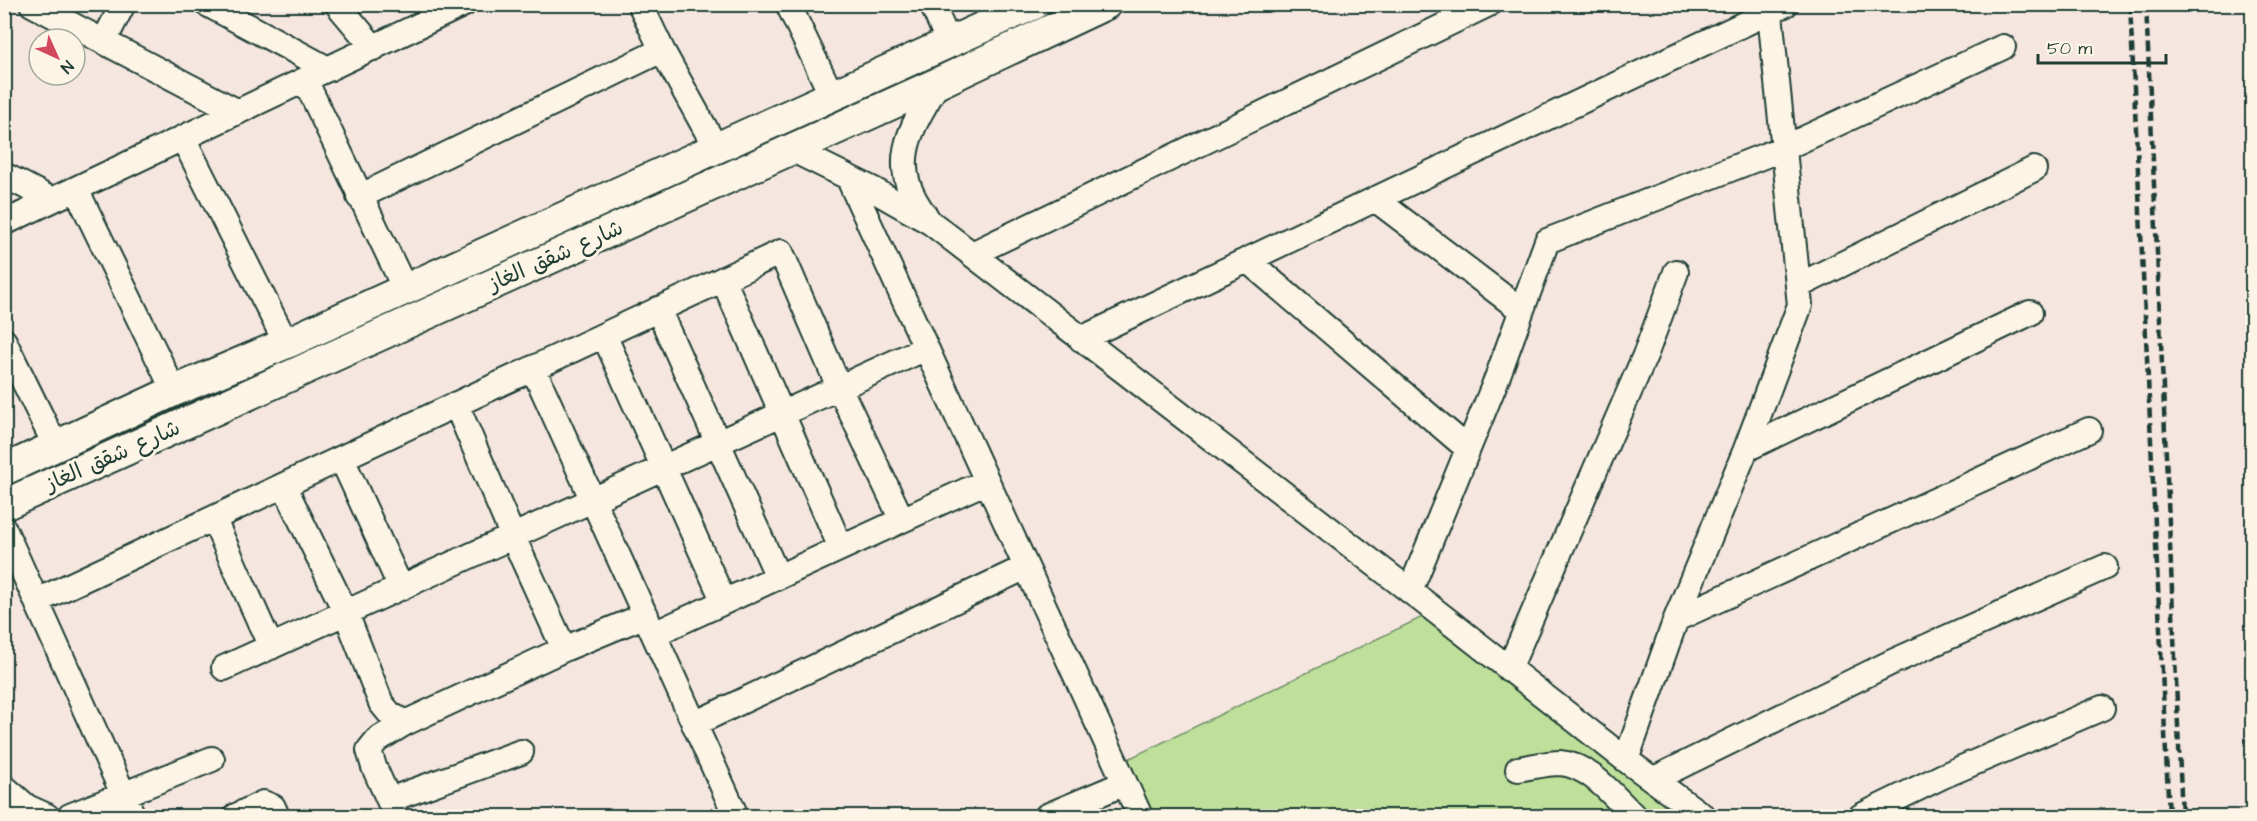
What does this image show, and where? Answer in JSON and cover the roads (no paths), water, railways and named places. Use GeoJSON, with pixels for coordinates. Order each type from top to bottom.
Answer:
{"type":"FeatureCollection","features":[{"type":"Feature","properties":{"kind":"main road","name":"شارع شقق الغاز"},"geometry":{"type":"LineString","coordinates":[[4,470],[120,415],[286,343],[1034,4]]}},
{"type":"Feature","properties":{"kind":"main road","name":"شارع شقق الغاز"},"geometry":{"type":"LineString","coordinates":[[4,505],[938,83],[1106,4]]}},
{"type":"Feature","properties":{"kind":"main road"},"geometry":{"type":"LineString","coordinates":[[120,415],[136,446]]}},
{"type":"Feature","properties":{"kind":"street"},"geometry":{"type":"LineString","coordinates":[[32,4],[238,112]]}},
{"type":"Feature","properties":{"kind":"street"},"geometry":{"type":"LineString","coordinates":[[104,40],[123,4]]}},
{"type":"Feature","properties":{"kind":"street"},"geometry":{"type":"LineString","coordinates":[[207,4],[328,69]]}},
{"type":"Feature","properties":{"kind":"street"},"geometry":{"type":"LineString","coordinates":[[337,4],[374,48]]}},
{"type":"Feature","properties":{"kind":"street"},"geometry":{"type":"LineString","coordinates":[[4,223],[464,4]]}},
{"type":"Feature","properties":{"kind":"street"},"geometry":{"type":"LineString","coordinates":[[640,4],[662,50],[716,148]]}},
{"type":"Feature","properties":{"kind":"street"},"geometry":{"type":"LineString","coordinates":[[788,4],[832,96]]}},
{"type":"Feature","properties":{"kind":"street"},"geometry":{"type":"LineString","coordinates":[[932,4],[949,43]]}},
{"type":"Feature","properties":{"kind":"street"},"geometry":{"type":"LineString","coordinates":[[972,254],[1489,4]]}},
{"type":"Feature","properties":{"kind":"street"},"geometry":{"type":"LineString","coordinates":[[1081,339],[1775,7],[1784,148],[1800,305],[1746,449],[1676,619],[1626,760]]}},
{"type":"Feature","properties":{"kind":"street"},"geometry":{"type":"LineString","coordinates":[[1410,591],[1492,391],[1547,240],[1784,148],[2003,47]]}},
{"type":"Feature","properties":{"kind":"street"},"geometry":{"type":"LineString","coordinates":[[359,197],[662,50]]}},
{"type":"Feature","properties":{"kind":"street"},"geometry":{"type":"LineString","coordinates":[[305,80],[405,289]]}},
{"type":"Feature","properties":{"kind":"street"},"geometry":{"type":"LineString","coordinates":[[930,222],[908,188],[905,161],[906,147],[913,124],[938,83]]}},
{"type":"Feature","properties":{"kind":"street"},"geometry":{"type":"LineString","coordinates":[[183,138],[286,343]]}},
{"type":"Feature","properties":{"kind":"street"},"geometry":{"type":"LineString","coordinates":[[791,149],[930,222],[1626,760],[1703,816]]}},
{"type":"Feature","properties":{"kind":"street"},"geometry":{"type":"LineString","coordinates":[[1798,286],[2034,169]]}},
{"type":"Feature","properties":{"kind":"street"},"geometry":{"type":"LineString","coordinates":[[4,175],[52,201]]}},
{"type":"Feature","properties":{"kind":"street"},"geometry":{"type":"LineString","coordinates":[[848,177],[1140,816]]}},
{"type":"Feature","properties":{"kind":"street"},"geometry":{"type":"LineString","coordinates":[[76,189],[174,391]]}},
{"type":"Feature","properties":{"kind":"street"},"geometry":{"type":"LineString","coordinates":[[1375,199],[1521,310]]}},
{"type":"Feature","properties":{"kind":"street"},"geometry":{"type":"LineString","coordinates":[[37,601],[214,520],[781,252],[839,387],[902,520]]}},
{"type":"Feature","properties":{"kind":"street"},"geometry":{"type":"LineString","coordinates":[[1247,260],[1467,448]]}},
{"type":"Feature","properties":{"kind":"street"},"geometry":{"type":"LineString","coordinates":[[1509,669],[1646,353],[1676,272]]}},
{"type":"Feature","properties":{"kind":"street"},"geometry":{"type":"LineString","coordinates":[[723,279],[841,548]]}},
{"type":"Feature","properties":{"kind":"street"},"geometry":{"type":"LineString","coordinates":[[658,309],[778,577]]}},
{"type":"Feature","properties":{"kind":"street"},"geometry":{"type":"LineString","coordinates":[[1746,449],[2030,313]]}},
{"type":"Feature","properties":{"kind":"street"},"geometry":{"type":"LineString","coordinates":[[604,335],[724,602]]}},
{"type":"Feature","properties":{"kind":"street"},"geometry":{"type":"LineString","coordinates":[[4,341],[11,372],[56,447]]}},
{"type":"Feature","properties":{"kind":"street"},"geometry":{"type":"LineString","coordinates":[[224,668],[926,348]]}},
{"type":"Feature","properties":{"kind":"street"},"geometry":{"type":"LineString","coordinates":[[532,368],[736,816]]}},
{"type":"Feature","properties":{"kind":"street"},"geometry":{"type":"LineString","coordinates":[[456,404],[564,649]]}},
{"type":"Feature","properties":{"kind":"street"},"geometry":{"type":"LineString","coordinates":[[1676,619],[2089,430]]}},
{"type":"Feature","properties":{"kind":"street"},"geometry":{"type":"LineString","coordinates":[[342,459],[401,588]]}},
{"type":"Feature","properties":{"kind":"street"},"geometry":{"type":"LineString","coordinates":[[521,752],[393,808],[374,767],[369,750],[377,740],[405,723],[564,649],[724,602],[987,481]]}},
{"type":"Feature","properties":{"kind":"street"},"geometry":{"type":"LineString","coordinates":[[284,486],[346,613],[381,703],[390,714],[405,723]]}},
{"type":"Feature","properties":{"kind":"street"},"geometry":{"type":"LineString","coordinates":[[214,520],[272,647]]}},
{"type":"Feature","properties":{"kind":"street"},"geometry":{"type":"LineString","coordinates":[[4,529],[129,806]]}},
{"type":"Feature","properties":{"kind":"street"},"geometry":{"type":"LineString","coordinates":[[694,724],[1026,567]]}},
{"type":"Feature","properties":{"kind":"street"},"geometry":{"type":"LineString","coordinates":[[1654,779],[1890,663],[2105,567]]}},
{"type":"Feature","properties":{"kind":"street"},"geometry":{"type":"LineString","coordinates":[[1862,816],[1943,776],[2102,708]]}},
{"type":"Feature","properties":{"kind":"street"},"geometry":{"type":"LineString","coordinates":[[70,816],[129,806],[212,759]]}},
{"type":"Feature","properties":{"kind":"street"},"geometry":{"type":"LineString","coordinates":[[1518,769],[1556,763],[1576,766],[1591,776],[1634,816]]}},
{"type":"Feature","properties":{"kind":"street"},"geometry":{"type":"LineString","coordinates":[[1047,816],[1125,783]]}},
{"type":"Feature","properties":{"kind":"street"},"geometry":{"type":"LineString","coordinates":[[4,787],[27,807],[47,816]]}},
{"type":"Feature","properties":{"kind":"street"},"geometry":{"type":"LineString","coordinates":[[236,816],[263,803],[273,807],[277,816]]}},
{"type":"Feature","properties":{"kind":"railway"},"geometry":{"type":"LineString","coordinates":[[2130,4],[2169,816]]}},
{"type":"Feature","properties":{"kind":"railway"},"geometry":{"type":"LineString","coordinates":[[2146,4],[2182,816]]}}]}
